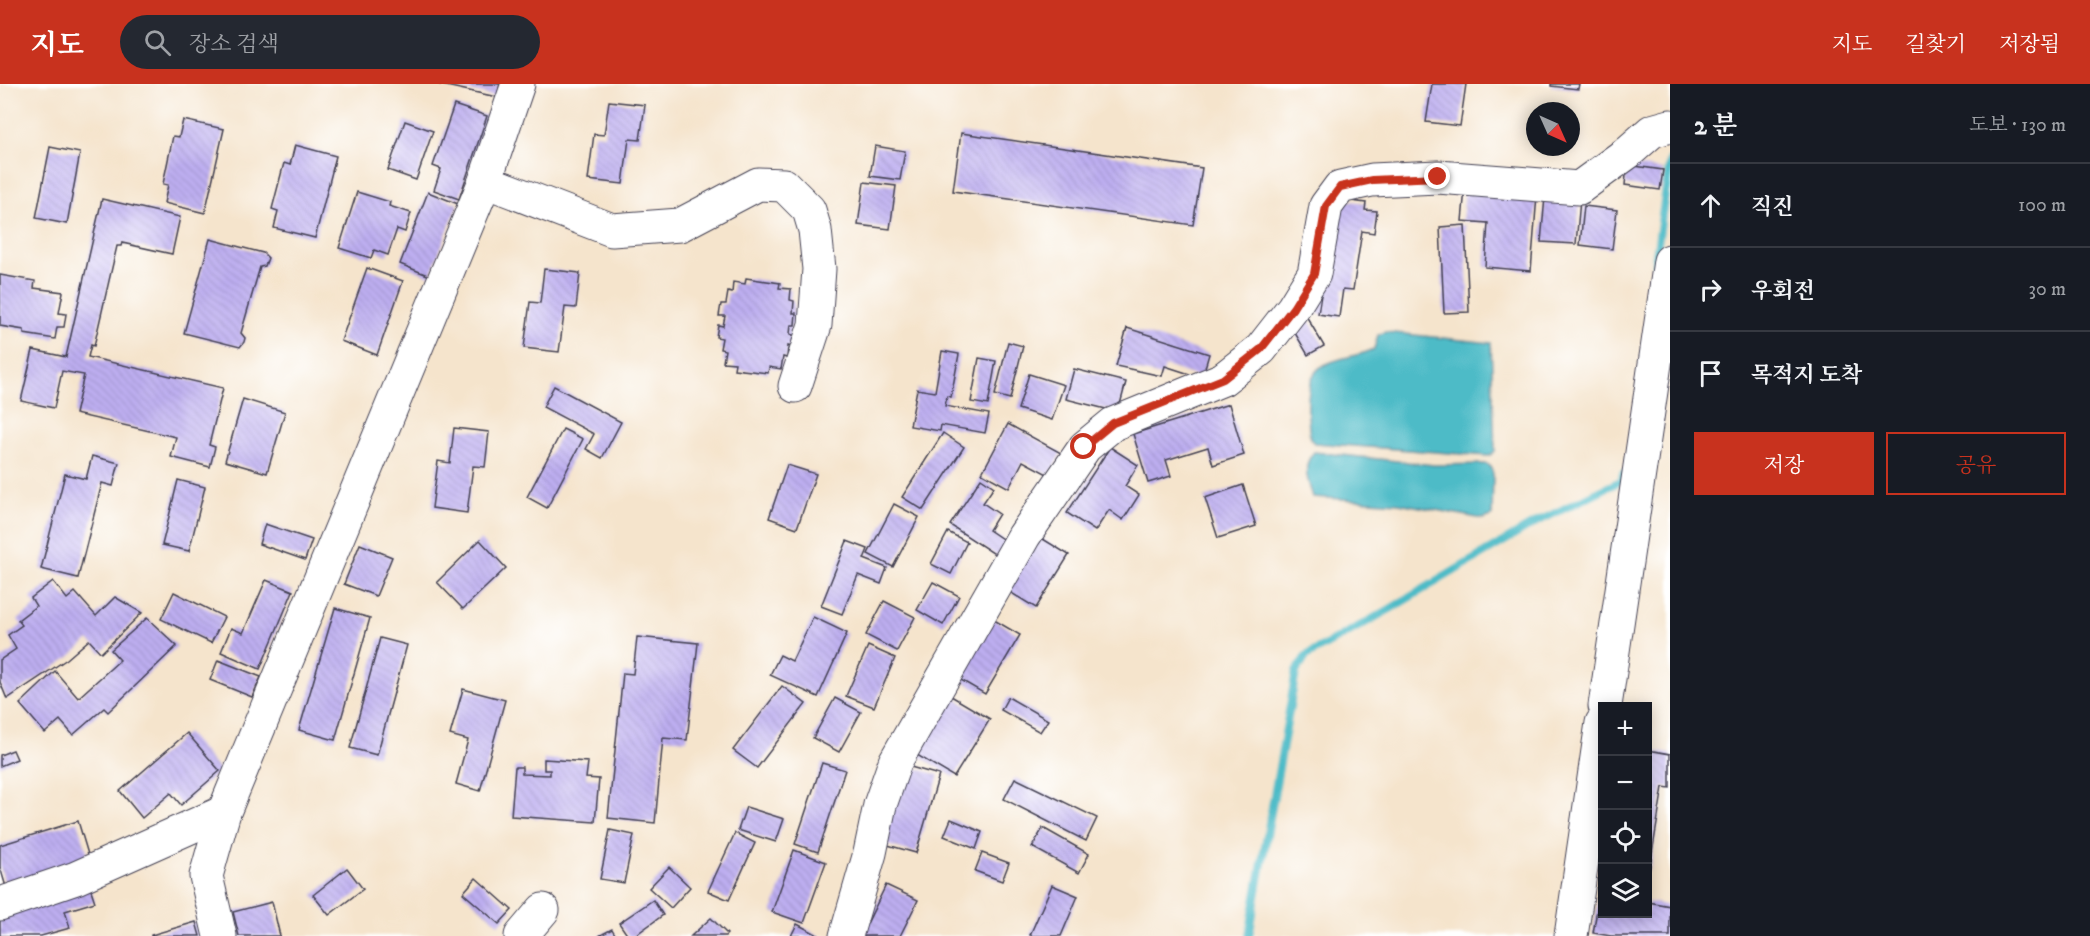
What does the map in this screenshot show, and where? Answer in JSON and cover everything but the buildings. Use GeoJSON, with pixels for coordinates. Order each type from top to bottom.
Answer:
{"type":"FeatureCollection","features":[{"type":"Feature","properties":{"kind":"street"},"geometry":{"type":"LineString","coordinates":[[220,936],[206,876],[224,812],[485,181],[519,84]]}},
{"type":"Feature","properties":{"kind":"street"},"geometry":{"type":"LineString","coordinates":[[846,936],[870,853],[880,805],[895,762],[1024,536],[1084,447],[1113,423],[1223,379],[1261,349],[1293,308],[1314,274],[1326,206],[1340,187],[1372,180],[1438,177],[1579,188],[1627,153],[1652,131],[1670,126]]}},
{"type":"Feature","properties":{"kind":"street"},"geometry":{"type":"LineString","coordinates":[[485,181],[612,230],[680,225],[758,184],[784,185],[808,210],[815,230],[819,269],[815,325],[795,386]]}},
{"type":"Feature","properties":{"kind":"street"},"geometry":{"type":"LineString","coordinates":[[1606,702],[1670,261]]}},
{"type":"Feature","properties":{"kind":"street"},"geometry":{"type":"LineString","coordinates":[[1571,936],[1598,750]]}},
{"type":"Feature","properties":{"kind":"street"},"geometry":{"type":"LineString","coordinates":[[0,904],[76,878],[224,812]]}},
{"type":"Feature","properties":{"kind":"street"},"geometry":{"type":"LineString","coordinates":[[521,936],[543,910]]}},
{"type":"Feature","properties":{"kind":"water"},"geometry":{"type":"Polygon","coordinates":[[[1385,332],[1491,343],[1495,451],[1489,456],[1314,443],[1310,438],[1308,400],[1311,380],[1315,372],[1333,361],[1374,349],[1378,335],[1385,332]]]}},
{"type":"Feature","properties":{"kind":"water"},"geometry":{"type":"Polygon","coordinates":[[[1314,452],[1434,465],[1487,464],[1491,467],[1493,474],[1492,516],[1483,519],[1399,503],[1313,497],[1307,468],[1314,452]]]}},
{"type":"Feature","properties":{"kind":"waterway"},"geometry":{"type":"LineString","coordinates":[[1655,263],[1670,161]]}},
{"type":"Feature","properties":{"kind":"waterway"},"geometry":{"type":"LineString","coordinates":[[1249,936],[1296,672],[1306,656],[1535,523],[1622,480],[1623,474]]}},
{"type":"Feature","properties":{"kind":"route"},"geometry":{"type":"LineString","coordinates":[[1084,447],[1113,423],[1223,379],[1261,349],[1293,308],[1314,274],[1326,206],[1340,187],[1372,180],[1438,177]]}}]}
